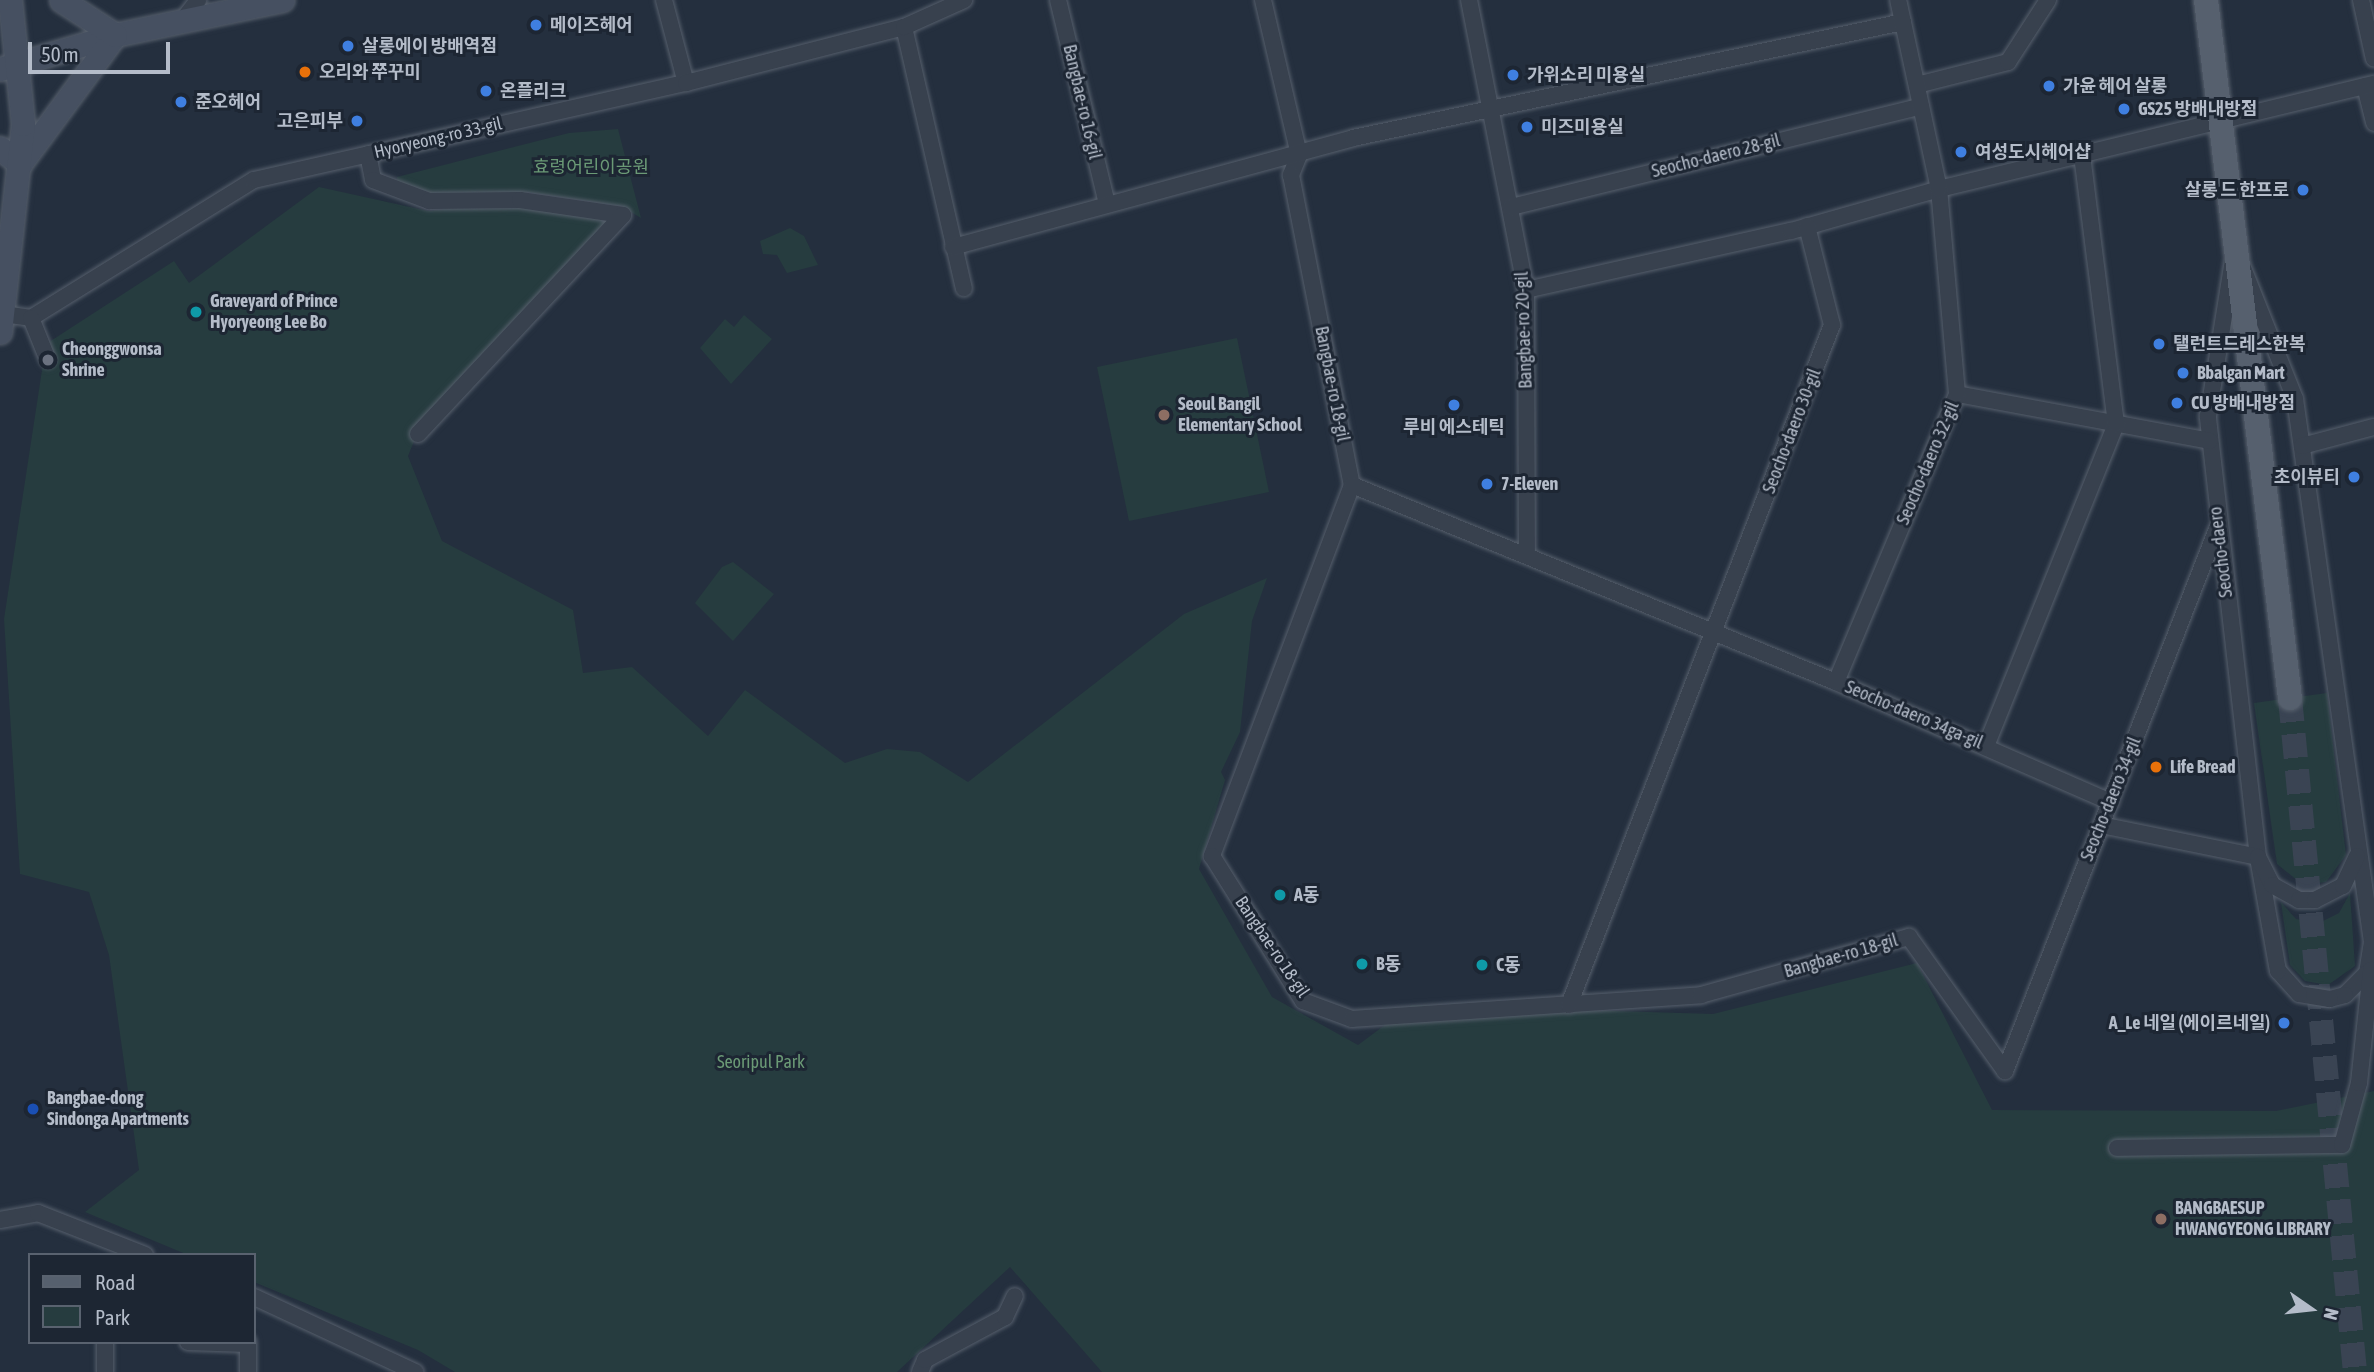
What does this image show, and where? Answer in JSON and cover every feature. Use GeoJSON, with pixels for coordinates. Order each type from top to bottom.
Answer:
{"type":"FeatureCollection","features":[{"type":"Feature","properties":{"kind":"main road"},"geometry":{"type":"LineString","coordinates":[[1,323],[20,164],[10,67],[9,0]]}},
{"type":"Feature","properties":{"kind":"main road"},"geometry":{"type":"LineString","coordinates":[[61,0],[115,35]]}},
{"type":"Feature","properties":{"kind":"main road"},"geometry":{"type":"LineString","coordinates":[[10,67],[115,35],[282,0]]}},
{"type":"Feature","properties":{"kind":"main road","name":"Seocho-daero"},"geometry":{"type":"LineString","coordinates":[[2206,0],[2290,698]]}},
{"type":"Feature","properties":{"kind":"main road"},"geometry":{"type":"LineString","coordinates":[[20,164],[115,35]]}},
{"type":"Feature","properties":{"kind":"main road"},"geometry":{"type":"LineString","coordinates":[[0,148],[20,164]]}},
{"type":"Feature","properties":{"kind":"street"},"geometry":{"type":"LineString","coordinates":[[181,22],[198,0]]}},
{"type":"Feature","properties":{"kind":"street"},"geometry":{"type":"LineString","coordinates":[[664,0],[686,83]]}},
{"type":"Feature","properties":{"kind":"street","name":"Hyoryeong-ro 33-gil"},"geometry":{"type":"LineString","coordinates":[[31,318],[254,180],[686,83],[904,27],[964,0]]}},
{"type":"Feature","properties":{"kind":"street","name":"Bangbae-ro 16-gil"},"geometry":{"type":"LineString","coordinates":[[1058,0],[1107,204]]}},
{"type":"Feature","properties":{"kind":"street","name":"Bangbae-ro 18-gil"},"geometry":{"type":"LineString","coordinates":[[1263,0],[1299,155],[1291,175],[1352,485],[1212,856],[1303,1001],[1352,1019],[1701,995],[1909,937],[2005,1071]]}},
{"type":"Feature","properties":{"kind":"street","name":"Bangbae-ro 20-gil"},"geometry":{"type":"LineString","coordinates":[[1469,0],[1493,109],[1526,290],[1527,555]]}},
{"type":"Feature","properties":{"kind":"street"},"geometry":{"type":"LineString","coordinates":[[1898,0],[1939,188],[1957,394]]}},
{"type":"Feature","properties":{"kind":"street"},"geometry":{"type":"LineString","coordinates":[[1917,85],[2008,62],[2048,0]]}},
{"type":"Feature","properties":{"kind":"street"},"geometry":{"type":"LineString","coordinates":[[2361,0],[2374,59]]}},
{"type":"Feature","properties":{"kind":"street"},"geometry":{"type":"LineString","coordinates":[[953,247],[1107,204],[1493,109],[1903,22]]}},
{"type":"Feature","properties":{"kind":"street"},"geometry":{"type":"LineString","coordinates":[[904,27],[964,288]]}},
{"type":"Feature","properties":{"kind":"street"},"geometry":{"type":"LineString","coordinates":[[1526,290],[1807,226],[1939,188],[2370,85],[2374,123]]}},
{"type":"Feature","properties":{"kind":"street","name":"Seocho-daero 28-gil"},"geometry":{"type":"LineString","coordinates":[[1511,207],[1921,106]]}},
{"type":"Feature","properties":{"kind":"street"},"geometry":{"type":"LineString","coordinates":[[369,154],[373,180],[429,201],[520,200],[623,215],[418,434]]}},
{"type":"Feature","properties":{"kind":"street"},"geometry":{"type":"LineString","coordinates":[[1986,746],[2116,424],[2082,155]]}},
{"type":"Feature","properties":{"kind":"street","name":"Seocho-daero 30-gil"},"geometry":{"type":"LineString","coordinates":[[1715,632],[1832,325],[1807,226]]}},
{"type":"Feature","properties":{"kind":"street","name":"Seocho-daero"},"geometry":{"type":"LineString","coordinates":[[2235,248],[2295,399],[2372,958],[2367,973],[2345,995],[2314,999],[2287,984],[2273,956],[2258,857],[2218,527],[2208,416],[2235,248]]}},
{"type":"Feature","properties":{"kind":"street"},"geometry":{"type":"LineString","coordinates":[[1,323],[31,318],[48,360]]}},
{"type":"Feature","properties":{"kind":"street","name":"Seocho-daero 32-gil"},"geometry":{"type":"LineString","coordinates":[[1836,682],[1957,394],[2210,441]]}},
{"type":"Feature","properties":{"kind":"street"},"geometry":{"type":"LineString","coordinates":[[2302,446],[2374,427]]}},
{"type":"Feature","properties":{"kind":"street","name":"Seocho-daero 34ga-gil"},"geometry":{"type":"LineString","coordinates":[[1352,485],[1836,682],[2111,802]]}},
{"type":"Feature","properties":{"kind":"street","name":"Seocho-daero 34-gil"},"geometry":{"type":"LineString","coordinates":[[2005,1071],[2218,527]]}},
{"type":"Feature","properties":{"kind":"street"},"geometry":{"type":"LineString","coordinates":[[1569,1005],[1715,632]]}},
{"type":"Feature","properties":{"kind":"street"},"geometry":{"type":"LineString","coordinates":[[2101,825],[2258,857]]}},
{"type":"Feature","properties":{"kind":"street","name":"Seocho-daero"},"geometry":{"type":"LineString","coordinates":[[2258,857],[2278,890],[2315,900],[2343,886],[2357,859],[2357,843]]}},
{"type":"Feature","properties":{"kind":"street"},"geometry":{"type":"LineString","coordinates":[[2117,1148],[2342,1145],[2359,1083],[2372,958]]}},
{"type":"Feature","properties":{"kind":"street"},"geometry":{"type":"LineString","coordinates":[[0,1220],[38,1213],[109,1248],[135,1253]]}},
{"type":"Feature","properties":{"kind":"street"},"geometry":{"type":"LineString","coordinates":[[920,1372],[925,1360],[1005,1317],[1015,1296]]}},
{"type":"Feature","properties":{"kind":"street"},"geometry":{"type":"LineString","coordinates":[[256,1298],[415,1369]]}},
{"type":"Feature","properties":{"kind":"street"},"geometry":{"type":"LineString","coordinates":[[105,1344],[106,1372]]}},
{"type":"Feature","properties":{"kind":"street"},"geometry":{"type":"LineString","coordinates":[[248,1344],[248,1372]]}},
{"type":"Feature","properties":{"kind":"green space","name":"효령어린이공원"},"geometry":{"type":"Polygon","coordinates":[[[618,129],[641,218],[621,206],[527,192],[458,199],[398,185],[397,177],[569,133],[618,129]]]}},
{"type":"Feature","properties":{"kind":"green space","name":"Seoripul Park"},"geometry":{"type":"Polygon","coordinates":[[[319,187],[428,211],[521,202],[612,219],[419,429],[408,456],[442,541],[573,610],[583,673],[632,667],[708,736],[745,690],[845,763],[887,749],[920,752],[968,782],[1184,614],[1267,578],[1252,621],[1240,732],[1221,772],[1225,780],[1199,869],[1272,997],[1358,1045],[1412,1005],[1713,1014],[1917,963],[1992,1110],[2276,1111],[2374,1091],[2374,1372],[1102,1372],[1010,1267],[897,1372],[455,1372],[418,1350],[256,1283],[256,1253],[183,1253],[85,1212],[139,1170],[109,955],[89,892],[20,874],[4,619],[46,344],[174,261],[189,283],[319,187]]]}},
{"type":"Feature","properties":{"kind":"green space"},"geometry":{"type":"Polygon","coordinates":[[[790,228],[804,236],[818,265],[787,273],[777,255],[763,254],[760,241],[790,228]]]}},
{"type":"Feature","properties":{"kind":"green space"},"geometry":{"type":"Polygon","coordinates":[[[744,315],[772,339],[731,384],[700,348],[725,319],[734,327],[744,315]]]}},
{"type":"Feature","properties":{"kind":"green space"},"geometry":{"type":"Polygon","coordinates":[[[1237,338],[1269,492],[1129,521],[1097,367],[1237,338]]]}},
{"type":"Feature","properties":{"kind":"green space"},"geometry":{"type":"Polygon","coordinates":[[[733,562],[774,594],[733,641],[695,603],[722,567],[733,562]]]}},
{"type":"Feature","properties":{"kind":"green space"},"geometry":{"type":"Polygon","coordinates":[[[2327,693],[2346,855],[2326,882],[2303,885],[2277,864],[2254,703],[2327,693]]]}},
{"type":"Feature","properties":{"kind":"green space"},"geometry":{"type":"Polygon","coordinates":[[[2350,893],[2355,966],[2328,985],[2305,981],[2290,965],[2281,902],[2296,919],[2319,923],[2339,913],[2350,893]]]}},
{"type":"Feature","properties":{"kind":"tunnel"},"geometry":{"type":"LineString","coordinates":[[2290,698],[2355,1372]]}},
{"type":"Feature","properties":{"kind":"place","name":"메이즈헤어"},"geometry":{"type":"Point","coordinates":[536,25]}},
{"type":"Feature","properties":{"kind":"place","name":"살롱에이 방배역점"},"geometry":{"type":"Point","coordinates":[348,46]}},
{"type":"Feature","properties":{"kind":"place","name":"오리와 쭈꾸미"},"geometry":{"type":"Point","coordinates":[305,72]}},
{"type":"Feature","properties":{"kind":"place","name":"가위소리 미용실"},"geometry":{"type":"Point","coordinates":[1513,75]}},
{"type":"Feature","properties":{"kind":"place","name":"가윤 헤어 살롱"},"geometry":{"type":"Point","coordinates":[2049,86]}},
{"type":"Feature","properties":{"kind":"place","name":"온플리크"},"geometry":{"type":"Point","coordinates":[486,91]}},
{"type":"Feature","properties":{"kind":"place","name":"준오헤어"},"geometry":{"type":"Point","coordinates":[181,102]}},
{"type":"Feature","properties":{"kind":"place","name":"GS25 방배내방점"},"geometry":{"type":"Point","coordinates":[2124,109]}},
{"type":"Feature","properties":{"kind":"place","name":"고은피부"},"geometry":{"type":"Point","coordinates":[357,121]}},
{"type":"Feature","properties":{"kind":"place","name":"미즈미용실"},"geometry":{"type":"Point","coordinates":[1527,127]}},
{"type":"Feature","properties":{"kind":"place","name":"여성도시헤어샵"},"geometry":{"type":"Point","coordinates":[1961,152]}},
{"type":"Feature","properties":{"kind":"place","name":"살롱 드 한프로"},"geometry":{"type":"Point","coordinates":[2303,190]}},
{"type":"Feature","properties":{"kind":"place","name":"Graveyard of Prince Hyoryeong Lee Bo"},"geometry":{"type":"Point","coordinates":[196,312]}},
{"type":"Feature","properties":{"kind":"place","name":"탤런트드레스한복"},"geometry":{"type":"Point","coordinates":[2159,344]}},
{"type":"Feature","properties":{"kind":"place","name":"Cheonggwonsa Shrine"},"geometry":{"type":"Point","coordinates":[48,360]}},
{"type":"Feature","properties":{"kind":"place","name":"Bbalgan Mart"},"geometry":{"type":"Point","coordinates":[2183,373]}},
{"type":"Feature","properties":{"kind":"place","name":"CU 방배내방점"},"geometry":{"type":"Point","coordinates":[2177,403]}},
{"type":"Feature","properties":{"kind":"place","name":"루비 에스테틱"},"geometry":{"type":"Point","coordinates":[1454,405]}},
{"type":"Feature","properties":{"kind":"place","name":"Seoul Bangil Elementary School"},"geometry":{"type":"Point","coordinates":[1164,415]}},
{"type":"Feature","properties":{"kind":"place","name":"초이뷰티"},"geometry":{"type":"Point","coordinates":[2354,477]}},
{"type":"Feature","properties":{"kind":"place","name":"7-Eleven"},"geometry":{"type":"Point","coordinates":[1487,484]}},
{"type":"Feature","properties":{"kind":"place","name":"Life Bread"},"geometry":{"type":"Point","coordinates":[2156,767]}},
{"type":"Feature","properties":{"kind":"place","name":"A동"},"geometry":{"type":"Point","coordinates":[1280,895]}},
{"type":"Feature","properties":{"kind":"place","name":"B동"},"geometry":{"type":"Point","coordinates":[1362,964]}},
{"type":"Feature","properties":{"kind":"place","name":"C동"},"geometry":{"type":"Point","coordinates":[1482,965]}},
{"type":"Feature","properties":{"kind":"place","name":"A_Le 네일 (에이르네일)"},"geometry":{"type":"Point","coordinates":[2284,1023]}},
{"type":"Feature","properties":{"kind":"place","name":"Bangbae-dong Sindonga Apartments"},"geometry":{"type":"Point","coordinates":[33,1109]}},
{"type":"Feature","properties":{"kind":"place","name":"BANGBAESUP HWANGYEONG LIBRARY"},"geometry":{"type":"Point","coordinates":[2161,1219]}}]}
